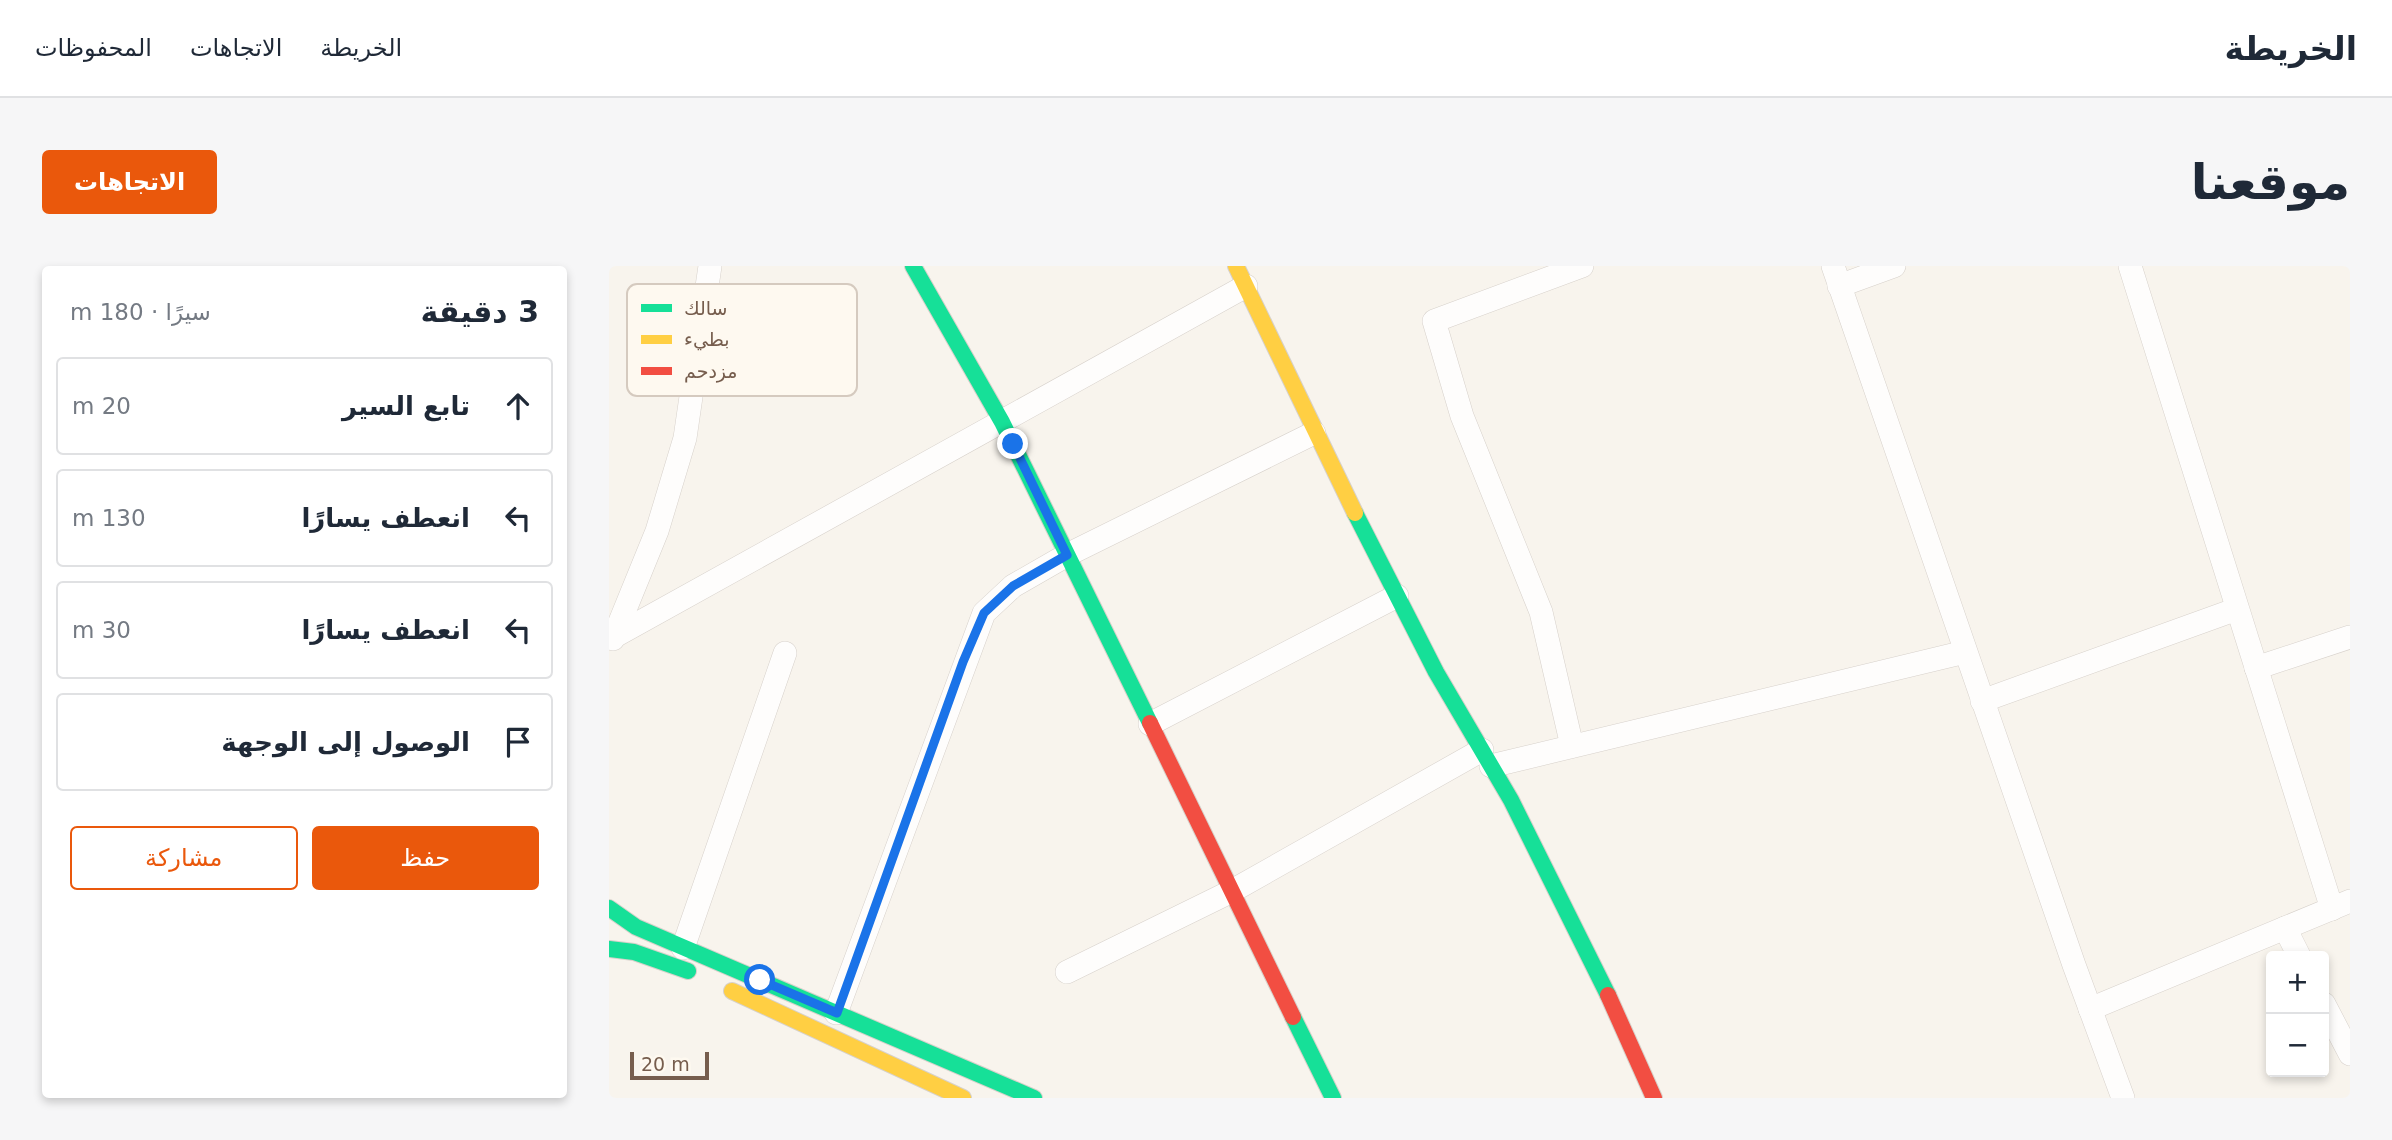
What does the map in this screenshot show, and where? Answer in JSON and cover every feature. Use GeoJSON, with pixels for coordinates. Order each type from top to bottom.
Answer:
{"type":"FeatureCollection","features":[{"type":"Feature","properties":{"kind":"street"},"geometry":{"type":"LineString","coordinates":[[707,284],[710,266]]}},
{"type":"Feature","properties":{"kind":"street"},"geometry":{"type":"LineString","coordinates":[[913,266],[1002,422],[1333,1098]]}},
{"type":"Feature","properties":{"kind":"street"},"geometry":{"type":"LineString","coordinates":[[1571,746],[1541,612],[1462,416],[1434,321],[1582,266]]}},
{"type":"Feature","properties":{"kind":"street"},"geometry":{"type":"LineString","coordinates":[[1894,266],[1836,276],[1982,701],[2123,1098]]}},
{"type":"Feature","properties":{"kind":"street"},"geometry":{"type":"LineString","coordinates":[[2090,1009],[2341,905],[2256,668],[2130,266]]}},
{"type":"Feature","properties":{"kind":"street"},"geometry":{"type":"LineString","coordinates":[[612,642],[1002,422],[1241,276],[1314,433],[1436,672],[1486,758],[1597,969],[1654,1098]]}},
{"type":"Feature","properties":{"kind":"street"},"geometry":{"type":"LineString","coordinates":[[612,642],[657,531],[685,438],[691,396]]}},
{"type":"Feature","properties":{"kind":"street"},"geometry":{"type":"LineString","coordinates":[[837,1013],[963,662],[984,613],[1013,586],[1067,555],[1314,433]]}},
{"type":"Feature","properties":{"kind":"street"},"geometry":{"type":"LineString","coordinates":[[1150,724],[1397,596]]}},
{"type":"Feature","properties":{"kind":"street"},"geometry":{"type":"LineString","coordinates":[[1982,701],[2237,608]]}},
{"type":"Feature","properties":{"kind":"street"},"geometry":{"type":"LineString","coordinates":[[2256,668],[2350,637]]}},
{"type":"Feature","properties":{"kind":"street"},"geometry":{"type":"LineString","coordinates":[[1067,972],[1232,891],[1486,758],[1571,746],[1965,652]]}},
{"type":"Feature","properties":{"kind":"street"},"geometry":{"type":"LineString","coordinates":[[683,947],[785,653]]}},
{"type":"Feature","properties":{"kind":"street"},"geometry":{"type":"LineString","coordinates":[[609,908],[636,927],[1034,1098]]}},
{"type":"Feature","properties":{"kind":"street"},"geometry":{"type":"LineString","coordinates":[[2285,928],[2296,951]]}},
{"type":"Feature","properties":{"kind":"street"},"geometry":{"type":"LineString","coordinates":[[609,948],[671,963],[963,1098]]}},
{"type":"Feature","properties":{"kind":"street"},"geometry":{"type":"LineString","coordinates":[[2329,1014],[2350,1055]]}},
{"type":"Feature","properties":{"kind":"traffic: fast"},"geometry":{"type":"LineString","coordinates":[[913,266],[1002,422],[1150,723]]}},
{"type":"Feature","properties":{"kind":"traffic: fast"},"geometry":{"type":"LineString","coordinates":[[1355,513],[1436,672],[1511,800],[1608,995]]}},
{"type":"Feature","properties":{"kind":"traffic: fast"},"geometry":{"type":"LineString","coordinates":[[609,908],[636,927],[1034,1098]]}},
{"type":"Feature","properties":{"kind":"traffic: fast"},"geometry":{"type":"LineString","coordinates":[[609,949],[634,952],[688,971]]}},
{"type":"Feature","properties":{"kind":"traffic: fast"},"geometry":{"type":"LineString","coordinates":[[1293,1017],[1333,1098]]}},
{"type":"Feature","properties":{"kind":"traffic: slow"},"geometry":{"type":"LineString","coordinates":[[1236,266],[1355,513]]}},
{"type":"Feature","properties":{"kind":"traffic: slow"},"geometry":{"type":"LineString","coordinates":[[732,991],[963,1098]]}},
{"type":"Feature","properties":{"kind":"traffic: jam"},"geometry":{"type":"LineString","coordinates":[[1150,723],[1293,1017]]}},
{"type":"Feature","properties":{"kind":"traffic: jam"},"geometry":{"type":"LineString","coordinates":[[1608,995],[1654,1098]]}},
{"type":"Feature","properties":{"kind":"route"},"geometry":{"type":"LineString","coordinates":[[760,980],[837,1013],[963,662],[984,613],[1013,586],[1067,555],[1013,444]]}}]}
